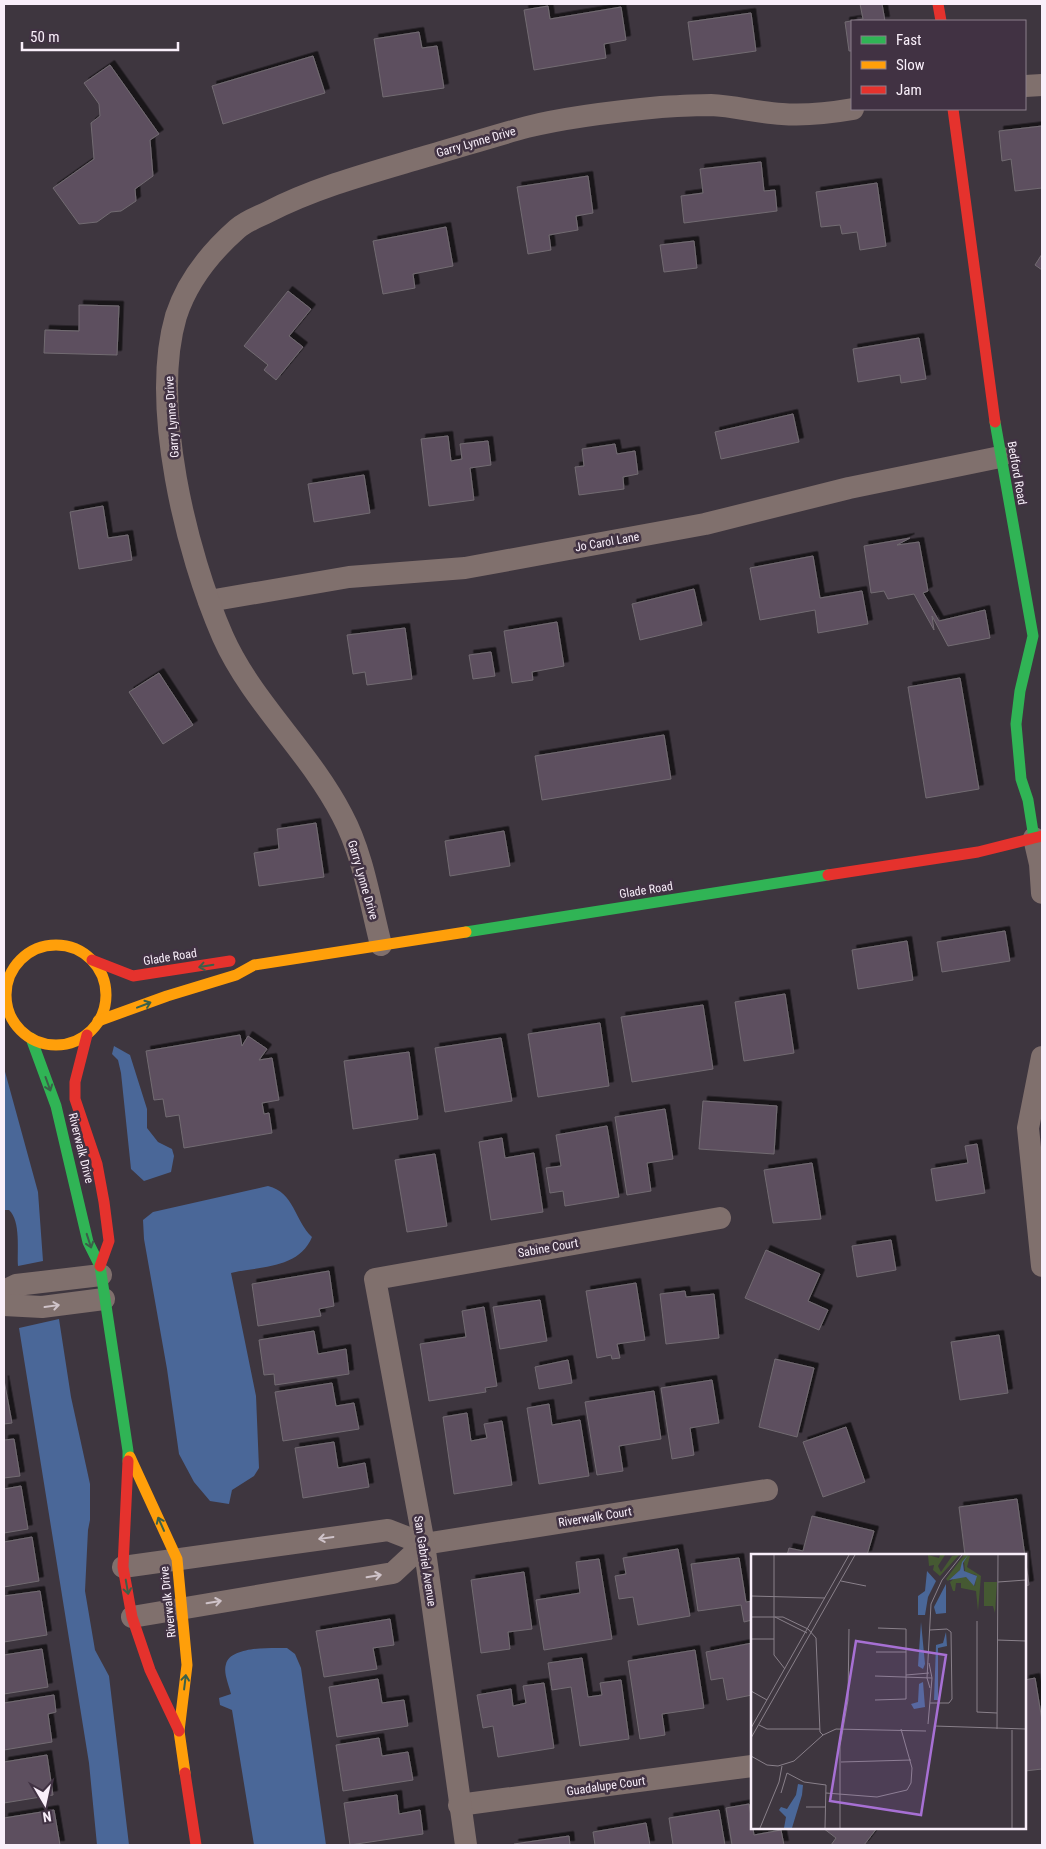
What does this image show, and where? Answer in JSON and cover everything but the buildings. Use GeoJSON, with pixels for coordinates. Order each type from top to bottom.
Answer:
{"type":"FeatureCollection","features":[{"type":"Feature","properties":{"kind":"street"},"geometry":{"type":"LineString","coordinates":[[938,4],[941,20]]}},
{"type":"Feature","properties":{"kind":"street"},"geometry":{"type":"LineString","coordinates":[[1026,86],[1042,84]]}},
{"type":"Feature","properties":{"kind":"street","name":"Garry Lynne Drive"},"geometry":{"type":"LineString","coordinates":[[381,945],[360,860],[343,816],[310,762],[248,681],[224,639],[209,601],[183,515],[172,448],[167,391],[170,339],[177,312],[192,281],[207,259],[240,226],[289,201],[356,177],[530,126],[662,107],[713,105],[781,114],[816,115],[851,109]]}},
{"type":"Feature","properties":{"kind":"street","name":"Bedford Road"},"geometry":{"type":"LineString","coordinates":[[953,110],[1000,457],[1033,636],[1020,691],[1016,724],[1021,779],[1038,837]]}},
{"type":"Feature","properties":{"kind":"street","name":"Jo Carol Lane"},"geometry":{"type":"LineString","coordinates":[[209,601],[349,577],[465,568],[676,530],[849,488],[1000,457]]}},
{"type":"Feature","properties":{"kind":"street"},"geometry":{"type":"LineString","coordinates":[[1038,837],[1042,893]]}},
{"type":"Feature","properties":{"kind":"street","name":"Glade Road"},"geometry":{"type":"LineString","coordinates":[[98,1021],[167,996],[236,975],[254,965],[978,852],[1038,837]]}},
{"type":"Feature","properties":{"kind":"street","name":"Glade Road"},"geometry":{"type":"LineString","coordinates":[[4,970],[16,964],[36,948],[53,944],[70,946],[86,954],[98,967],[106,983],[107,999],[103,1014],[87,1034],[68,1044],[52,1045],[31,1038],[4,1020]]}},
{"type":"Feature","properties":{"kind":"street","name":"Glade Road"},"geometry":{"type":"LineString","coordinates":[[92,960],[132,976],[234,960],[254,965]]}},
{"type":"Feature","properties":{"kind":"street","name":"Glade Road"},"geometry":{"type":"LineString","coordinates":[[16,964],[10,972],[5,989],[6,1006],[12,1021],[18,1028]]}},
{"type":"Feature","properties":{"kind":"street","name":"Riverwalk Drive"},"geometry":{"type":"LineString","coordinates":[[87,1034],[75,1082],[75,1099],[97,1164],[104,1202],[109,1241],[101,1271]]}},
{"type":"Feature","properties":{"kind":"street","name":"Riverwalk Drive"},"geometry":{"type":"LineString","coordinates":[[31,1038],[56,1106],[88,1242],[101,1271],[128,1452],[123,1567],[132,1617],[150,1670],[179,1731]]}},
{"type":"Feature","properties":{"kind":"street"},"geometry":{"type":"LineString","coordinates":[[1042,1057],[1028,1128],[1042,1266]]}},
{"type":"Feature","properties":{"kind":"street","name":"Sabine Court"},"geometry":{"type":"LineString","coordinates":[[375,1278],[720,1218]]}},
{"type":"Feature","properties":{"kind":"street"},"geometry":{"type":"LineString","coordinates":[[4,1291],[16,1285],[101,1271]]}},
{"type":"Feature","properties":{"kind":"street","name":"San Gabriel Avenue"},"geometry":{"type":"LineString","coordinates":[[375,1278],[424,1544],[466,1845]]}},
{"type":"Feature","properties":{"kind":"street"},"geometry":{"type":"LineString","coordinates":[[4,1305],[42,1307],[104,1299]]}},
{"type":"Feature","properties":{"kind":"street","name":"Riverwalk Drive"},"geometry":{"type":"LineString","coordinates":[[128,1452],[177,1559],[184,1607],[187,1665],[179,1731],[196,1845]]}},
{"type":"Feature","properties":{"kind":"street","name":"Riverwalk Court"},"geometry":{"type":"LineString","coordinates":[[424,1544],[767,1490]]}},
{"type":"Feature","properties":{"kind":"street"},"geometry":{"type":"LineString","coordinates":[[123,1567],[388,1530],[424,1544],[393,1573],[132,1617]]}},
{"type":"Feature","properties":{"kind":"street","name":"Guadalupe Court"},"geometry":{"type":"LineString","coordinates":[[459,1805],[751,1766]]}},
{"type":"Feature","properties":{"kind":"water"},"geometry":{"type":"Polygon","coordinates":[[[114,1046],[130,1055],[147,1109],[147,1128],[158,1142],[172,1149],[174,1156],[171,1172],[144,1181],[131,1169],[121,1073],[118,1060],[112,1054],[114,1046]]]}},
{"type":"Feature","properties":{"kind":"water"},"geometry":{"type":"Polygon","coordinates":[[[4,1068],[38,1192],[43,1261],[18,1266],[18,1236],[15,1221],[9,1210],[4,1210],[4,1068]]]}},
{"type":"Feature","properties":{"kind":"water"},"geometry":{"type":"Polygon","coordinates":[[[268,1186],[284,1195],[312,1237],[298,1255],[288,1261],[231,1273],[256,1396],[259,1468],[254,1476],[232,1490],[229,1504],[210,1501],[194,1482],[179,1454],[167,1369],[144,1239],[143,1220],[153,1212],[268,1186]]]}},
{"type":"Feature","properties":{"kind":"water"},"geometry":{"type":"Polygon","coordinates":[[[59,1319],[71,1397],[90,1484],[90,1520],[85,1591],[95,1650],[109,1676],[129,1845],[97,1845],[89,1763],[19,1328],[59,1319]]]}},
{"type":"Feature","properties":{"kind":"water"},"geometry":{"type":"Polygon","coordinates":[[[287,1648],[295,1654],[301,1668],[326,1845],[254,1845],[232,1710],[220,1705],[219,1698],[231,1694],[225,1671],[229,1658],[253,1649],[287,1648]]]}},
{"type":"Feature","properties":{"kind":"traffic: fast"},"geometry":{"type":"LineString","coordinates":[[995,422],[1033,636],[1020,691],[1016,724],[1021,779],[1028,800],[1034,838]]}},
{"type":"Feature","properties":{"kind":"traffic: fast"},"geometry":{"type":"LineString","coordinates":[[466,932],[828,875]]}},
{"type":"Feature","properties":{"kind":"traffic: fast"},"geometry":{"type":"LineString","coordinates":[[31,1038],[56,1106],[88,1242],[100,1266],[128,1461]]}},
{"type":"Feature","properties":{"kind":"traffic: slow"},"geometry":{"type":"LineString","coordinates":[[98,1021],[167,996],[236,975],[254,965],[466,932]]}},
{"type":"Feature","properties":{"kind":"traffic: slow"},"geometry":{"type":"LineString","coordinates":[[56,945],[75,948],[92,959],[103,976],[106,995],[103,1014],[92,1031],[75,1042],[56,1045],[37,1042],[20,1031],[9,1014],[6,995],[9,976],[20,959],[37,948],[56,945]]}},
{"type":"Feature","properties":{"kind":"traffic: slow"},"geometry":{"type":"LineString","coordinates":[[130,1457],[177,1559],[187,1665],[179,1731],[185,1773]]}},
{"type":"Feature","properties":{"kind":"traffic: jam"},"geometry":{"type":"LineString","coordinates":[[938,4],[941,20]]}},
{"type":"Feature","properties":{"kind":"traffic: jam"},"geometry":{"type":"LineString","coordinates":[[953,110],[995,422]]}},
{"type":"Feature","properties":{"kind":"traffic: jam"},"geometry":{"type":"LineString","coordinates":[[828,875],[978,852],[1042,836]]}},
{"type":"Feature","properties":{"kind":"traffic: jam"},"geometry":{"type":"LineString","coordinates":[[92,960],[133,976],[230,961]]}},
{"type":"Feature","properties":{"kind":"traffic: jam"},"geometry":{"type":"LineString","coordinates":[[87,1035],[75,1082],[75,1099],[97,1164],[104,1202],[109,1241],[100,1266]]}},
{"type":"Feature","properties":{"kind":"traffic: jam"},"geometry":{"type":"LineString","coordinates":[[128,1461],[123,1567],[132,1617],[150,1670],[179,1731]]}},
{"type":"Feature","properties":{"kind":"traffic: jam"},"geometry":{"type":"LineString","coordinates":[[185,1773],[196,1845]]}}]}
